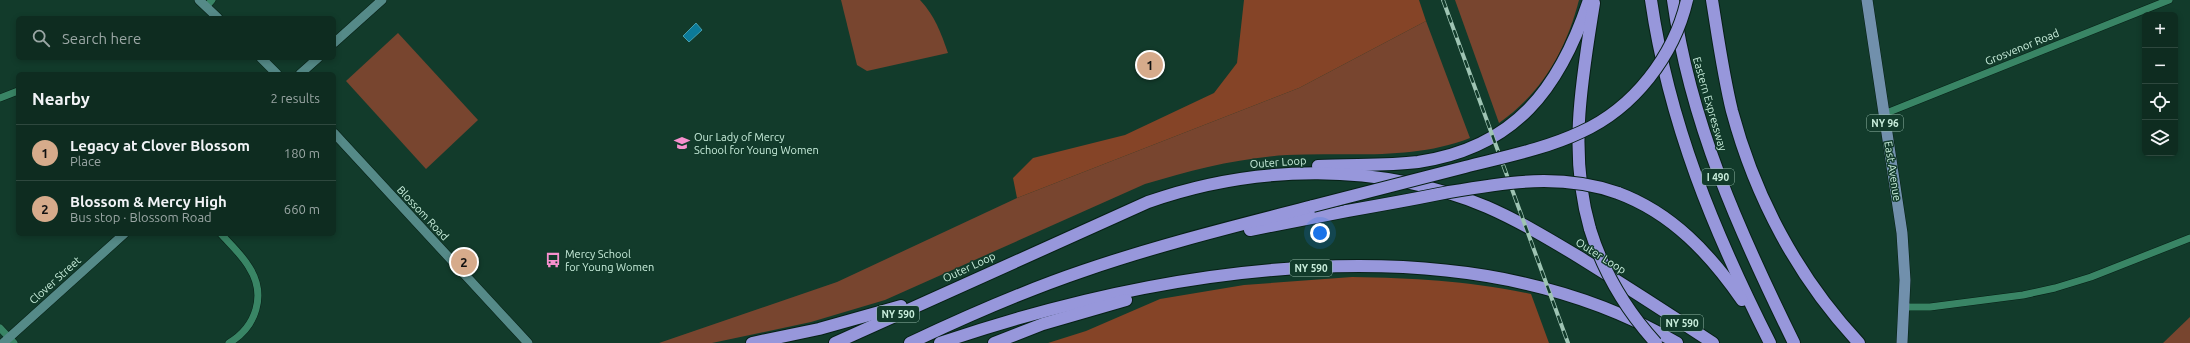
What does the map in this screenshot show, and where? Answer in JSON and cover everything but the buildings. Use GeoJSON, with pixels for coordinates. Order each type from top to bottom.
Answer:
{"type":"FeatureCollection","features":[{"type":"Feature","properties":{"kind":"highway"},"geometry":{"type":"LineString","coordinates":[[1240,178],[1270,171],[1302,167],[1418,162],[1454,154],[1485,140],[1521,116],[1552,81],[1573,44],[1589,0]]}},
{"type":"Feature","properties":{"kind":"highway"},"geometry":{"type":"LineString","coordinates":[[1594,0],[1581,87],[1578,129],[1580,186],[1590,229],[1604,265],[1636,320],[1656,343]]}},
{"type":"Feature","properties":{"kind":"highway","name":"I 490"},"geometry":{"type":"LineString","coordinates":[[1651,0],[1667,84],[1692,167],[1718,236],[1768,339]]}},
{"type":"Feature","properties":{"kind":"highway","name":"Eastern Expressway"},"geometry":{"type":"LineString","coordinates":[[1673,0],[1689,82],[1712,158],[1748,247],[1794,343]]}},
{"type":"Feature","properties":{"kind":"highway"},"geometry":{"type":"LineString","coordinates":[[910,343],[966,316],[1028,291],[1096,267],[1313,206],[1536,148],[1590,128],[1623,105],[1652,74],[1674,39],[1688,0]]}},
{"type":"Feature","properties":{"kind":"highway"},"geometry":{"type":"LineString","coordinates":[[1712,0],[1732,109],[1744,148],[1761,194],[1782,235],[1811,283],[1859,343]]}},
{"type":"Feature","properties":{"kind":"highway","name":"Outer Loop"},"geometry":{"type":"LineString","coordinates":[[835,343],[1133,207],[1185,190],[1240,178],[1287,173],[1350,175],[1397,181],[1458,196],[1487,207],[1525,226],[1651,302],[1713,343]]}},
{"type":"Feature","properties":{"kind":"highway"},"geometry":{"type":"LineString","coordinates":[[1167,246],[1495,184],[1530,180],[1575,182],[1618,193],[1652,209],[1695,242],[1730,283],[1768,339]]}},
{"type":"Feature","properties":{"kind":"highway","name":"NY 590"},"geometry":{"type":"LineString","coordinates":[[940,343],[1007,322],[1083,302],[1209,278],[1255,272],[1335,267],[1410,268],[1478,275],[1526,283],[1586,300],[1630,318],[1676,343]]}},
{"type":"Feature","properties":{"kind":"highway"},"geometry":{"type":"LineString","coordinates":[[994,343],[1059,319],[1209,278]]}},
{"type":"Feature","properties":{"kind":"highway"},"geometry":{"type":"LineString","coordinates":[[752,343],[848,322],[961,285]]}},
{"type":"Feature","properties":{"kind":"highway"},"geometry":{"type":"LineString","coordinates":[[1651,302],[1722,343]]}},
{"type":"Feature","properties":{"kind":"main road","name":"East Avenue"},"geometry":{"type":"LineString","coordinates":[[1867,0],[1902,233],[1904,307],[1902,343]]}},
{"type":"Feature","properties":{"kind":"street"},"geometry":{"type":"LineString","coordinates":[[199,0],[209,3],[217,16]]}},
{"type":"Feature","properties":{"kind":"street"},"geometry":{"type":"LineString","coordinates":[[336,41],[382,0]]}},
{"type":"Feature","properties":{"kind":"street","name":"Grosvenor Road"},"geometry":{"type":"LineString","coordinates":[[1884,114],[2169,0]]}},
{"type":"Feature","properties":{"kind":"street"},"geometry":{"type":"LineString","coordinates":[[263,60],[275,72]]}},
{"type":"Feature","properties":{"kind":"street"},"geometry":{"type":"LineString","coordinates":[[302,72],[316,60]]}},
{"type":"Feature","properties":{"kind":"street"},"geometry":{"type":"LineString","coordinates":[[0,98],[16,92]]}},
{"type":"Feature","properties":{"kind":"street","name":"Blossom Road"},"geometry":{"type":"LineString","coordinates":[[336,135],[528,343]]}},
{"type":"Feature","properties":{"kind":"street","name":"Clover Street"},"geometry":{"type":"LineString","coordinates":[[9,341],[122,236]]}},
{"type":"Feature","properties":{"kind":"street"},"geometry":{"type":"LineString","coordinates":[[223,236],[250,268],[258,294],[255,315],[249,326],[229,343]]}},
{"type":"Feature","properties":{"kind":"street"},"geometry":{"type":"LineString","coordinates":[[1904,307],[1930,307],[2023,295],[2055,288],[2091,277],[2190,238]]}},
{"type":"Feature","properties":{"kind":"street"},"geometry":{"type":"LineString","coordinates":[[0,328],[9,341]]}},
{"type":"Feature","properties":{"kind":"shaded area"},"geometry":{"type":"Polygon","coordinates":[[[841,0],[920,0],[934,19],[948,53],[867,71],[857,65],[841,0]]]}},
{"type":"Feature","properties":{"kind":"shaded area"},"geometry":{"type":"Polygon","coordinates":[[[1244,0],[1419,0],[1426,21],[1299,88],[1017,198],[1013,178],[1033,158],[1125,135],[1214,93],[1237,63],[1244,0]]]}},
{"type":"Feature","properties":{"kind":"shaded area"},"geometry":{"type":"Polygon","coordinates":[[[1455,0],[1579,0],[1567,36],[1550,69],[1528,98],[1499,123],[1455,0]]]}},
{"type":"Feature","properties":{"kind":"shaded area"},"geometry":{"type":"Polygon","coordinates":[[[1426,21],[1470,138],[1448,145],[1403,153],[1287,155],[1251,159],[1198,169],[1145,184],[885,300],[811,322],[712,343],[659,343],[837,282],[1017,198],[1299,88],[1426,21]]]}},
{"type":"Feature","properties":{"kind":"shaded area"},"geometry":{"type":"Polygon","coordinates":[[[398,33],[478,120],[426,169],[346,81],[398,33]]]}},
{"type":"Feature","properties":{"kind":"shaded area"},"geometry":{"type":"Polygon","coordinates":[[[1352,277],[1442,281],[1485,286],[1531,294],[1549,343],[1048,343],[1086,331],[1160,299],[1244,285],[1352,277]]]}},
{"type":"Feature","properties":{"kind":"shaded area"},"geometry":{"type":"Polygon","coordinates":[[[2190,317],[2190,343],[2163,343],[2190,317]]]}},
{"type":"Feature","properties":{"kind":"water"},"geometry":{"type":"Polygon","coordinates":[[[696,23],[702,30],[689,42],[683,36],[696,23]]]}},
{"type":"Feature","properties":{"kind":"railway"},"geometry":{"type":"LineString","coordinates":[[1443,0],[1568,343]]}},
{"type":"Feature","properties":{"kind":"place","name":"Legacy at Clover Blossom"},"geometry":{"type":"Point","coordinates":[1150,65]}},
{"type":"Feature","properties":{"kind":"place","name":"Our Lady of Mercy School for Young Women"},"geometry":{"type":"Point","coordinates":[682,143]}},
{"type":"Feature","properties":{"kind":"place","name":"Mercy School for Young Women"},"geometry":{"type":"Point","coordinates":[553,260]}},
{"type":"Feature","properties":{"kind":"place","name":"Blossom & Mercy High"},"geometry":{"type":"Point","coordinates":[464,262]}}]}
